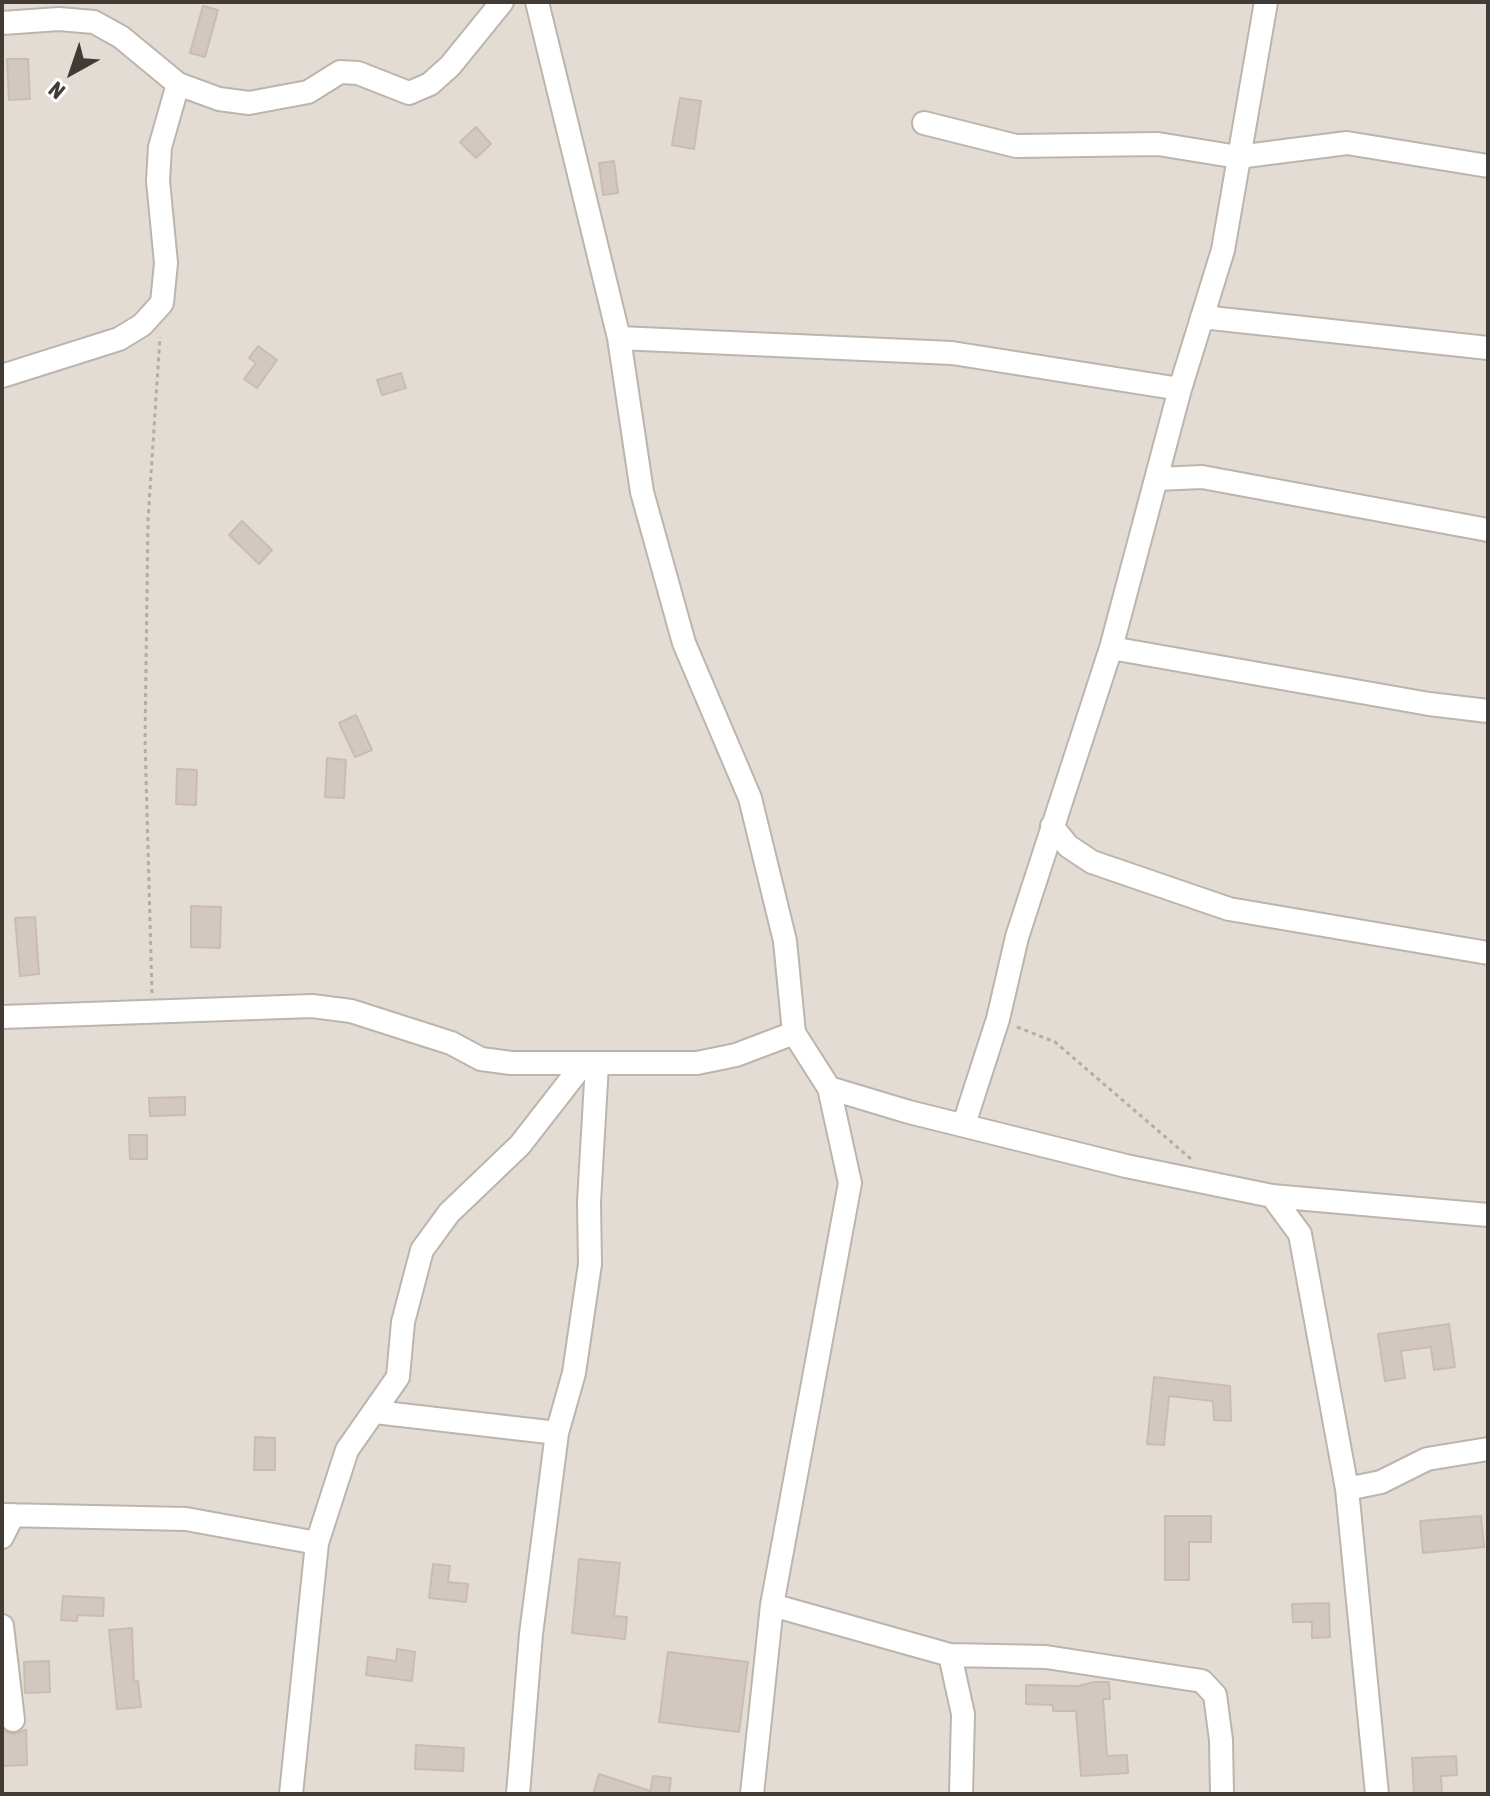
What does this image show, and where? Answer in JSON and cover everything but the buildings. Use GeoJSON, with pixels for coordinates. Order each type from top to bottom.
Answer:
{"type":"FeatureCollection","features":[{"type":"Feature","properties":{"kind":"street"},"geometry":{"type":"LineString","coordinates":[[2,23],[59,19],[94,22],[121,37],[178,84],[219,99],[249,103],[308,92],[340,72],[358,73],[409,93],[430,84],[450,66],[502,2]]}},
{"type":"Feature","properties":{"kind":"street"},"geometry":{"type":"LineString","coordinates":[[537,2],[619,338],[642,492],[684,643],[750,798],[785,941],[794,1033],[829,1088],[850,1183],[772,1605],[752,1794]]}},
{"type":"Feature","properties":{"kind":"street"},"geometry":{"type":"LineString","coordinates":[[964,1124],[998,1019],[1017,937],[1111,648],[1180,389],[1223,250],[1266,2]]}},
{"type":"Feature","properties":{"kind":"street"},"geometry":{"type":"LineString","coordinates":[[2,376],[119,339],[142,325],[162,303],[166,263],[158,181],[160,147],[178,84]]}},
{"type":"Feature","properties":{"kind":"street"},"geometry":{"type":"LineString","coordinates":[[924,123],[1016,146],[1158,144],[1238,157],[1347,143],[1488,166]]}},
{"type":"Feature","properties":{"kind":"street"},"geometry":{"type":"LineString","coordinates":[[1202,317],[1488,348]]}},
{"type":"Feature","properties":{"kind":"street"},"geometry":{"type":"LineString","coordinates":[[619,338],[952,353],[1180,389]]}},
{"type":"Feature","properties":{"kind":"street"},"geometry":{"type":"LineString","coordinates":[[1157,479],[1202,477],[1488,530]]}},
{"type":"Feature","properties":{"kind":"street"},"geometry":{"type":"LineString","coordinates":[[1111,648],[1413,701],[1488,711]]}},
{"type":"Feature","properties":{"kind":"street"},"geometry":{"type":"LineString","coordinates":[[1052,826],[1068,846],[1092,862],[1215,905],[1488,953]]}},
{"type":"Feature","properties":{"kind":"street"},"geometry":{"type":"LineString","coordinates":[[2,1017],[312,1006],[351,1011],[451,1043],[481,1059],[590,1064],[697,1063],[736,1055],[794,1033]]}},
{"type":"Feature","properties":{"kind":"street"},"geometry":{"type":"LineString","coordinates":[[291,1794],[317,1543],[347,1450],[398,1377],[403,1322],[422,1250],[449,1213],[520,1145],[590,1064]]}},
{"type":"Feature","properties":{"kind":"street"},"geometry":{"type":"LineString","coordinates":[[518,1794],[531,1634],[557,1433],[574,1373],[590,1264],[590,1064]]}},
{"type":"Feature","properties":{"kind":"street"},"geometry":{"type":"LineString","coordinates":[[829,1088],[909,1112],[1126,1166],[1218,1182],[1272,1196],[1488,1215]]}},
{"type":"Feature","properties":{"kind":"street"},"geometry":{"type":"LineString","coordinates":[[1272,1196],[1300,1234],[1347,1489],[1377,1794]]}},
{"type":"Feature","properties":{"kind":"street"},"geometry":{"type":"LineString","coordinates":[[375,1412],[557,1433]]}},
{"type":"Feature","properties":{"kind":"street"},"geometry":{"type":"LineString","coordinates":[[1347,1489],[1381,1482],[1427,1459],[1488,1449]]}},
{"type":"Feature","properties":{"kind":"street"},"geometry":{"type":"LineString","coordinates":[[2,1537],[7,1515],[186,1519],[317,1543]]}},
{"type":"Feature","properties":{"kind":"street"},"geometry":{"type":"LineString","coordinates":[[772,1605],[950,1655],[1046,1657],[1202,1681],[1215,1695],[1221,1740],[1222,1794]]}},
{"type":"Feature","properties":{"kind":"street"},"geometry":{"type":"LineString","coordinates":[[2,1626],[13,1720]]}},
{"type":"Feature","properties":{"kind":"street"},"geometry":{"type":"LineString","coordinates":[[950,1655],[963,1714],[961,1794]]}},
{"type":"Feature","properties":{"kind":"path"},"geometry":{"type":"LineString","coordinates":[[152,1013],[145,740],[148,520],[162,303]]}},
{"type":"Feature","properties":{"kind":"path"},"geometry":{"type":"LineString","coordinates":[[998,1019],[1055,1042],[1218,1182]]}},
{"type":"Feature","properties":{"kind":"shaded area"},"geometry":{"type":"Polygon","coordinates":[[[2,2],[1488,2],[1488,1794],[2,1794],[2,2]]]}}]}
